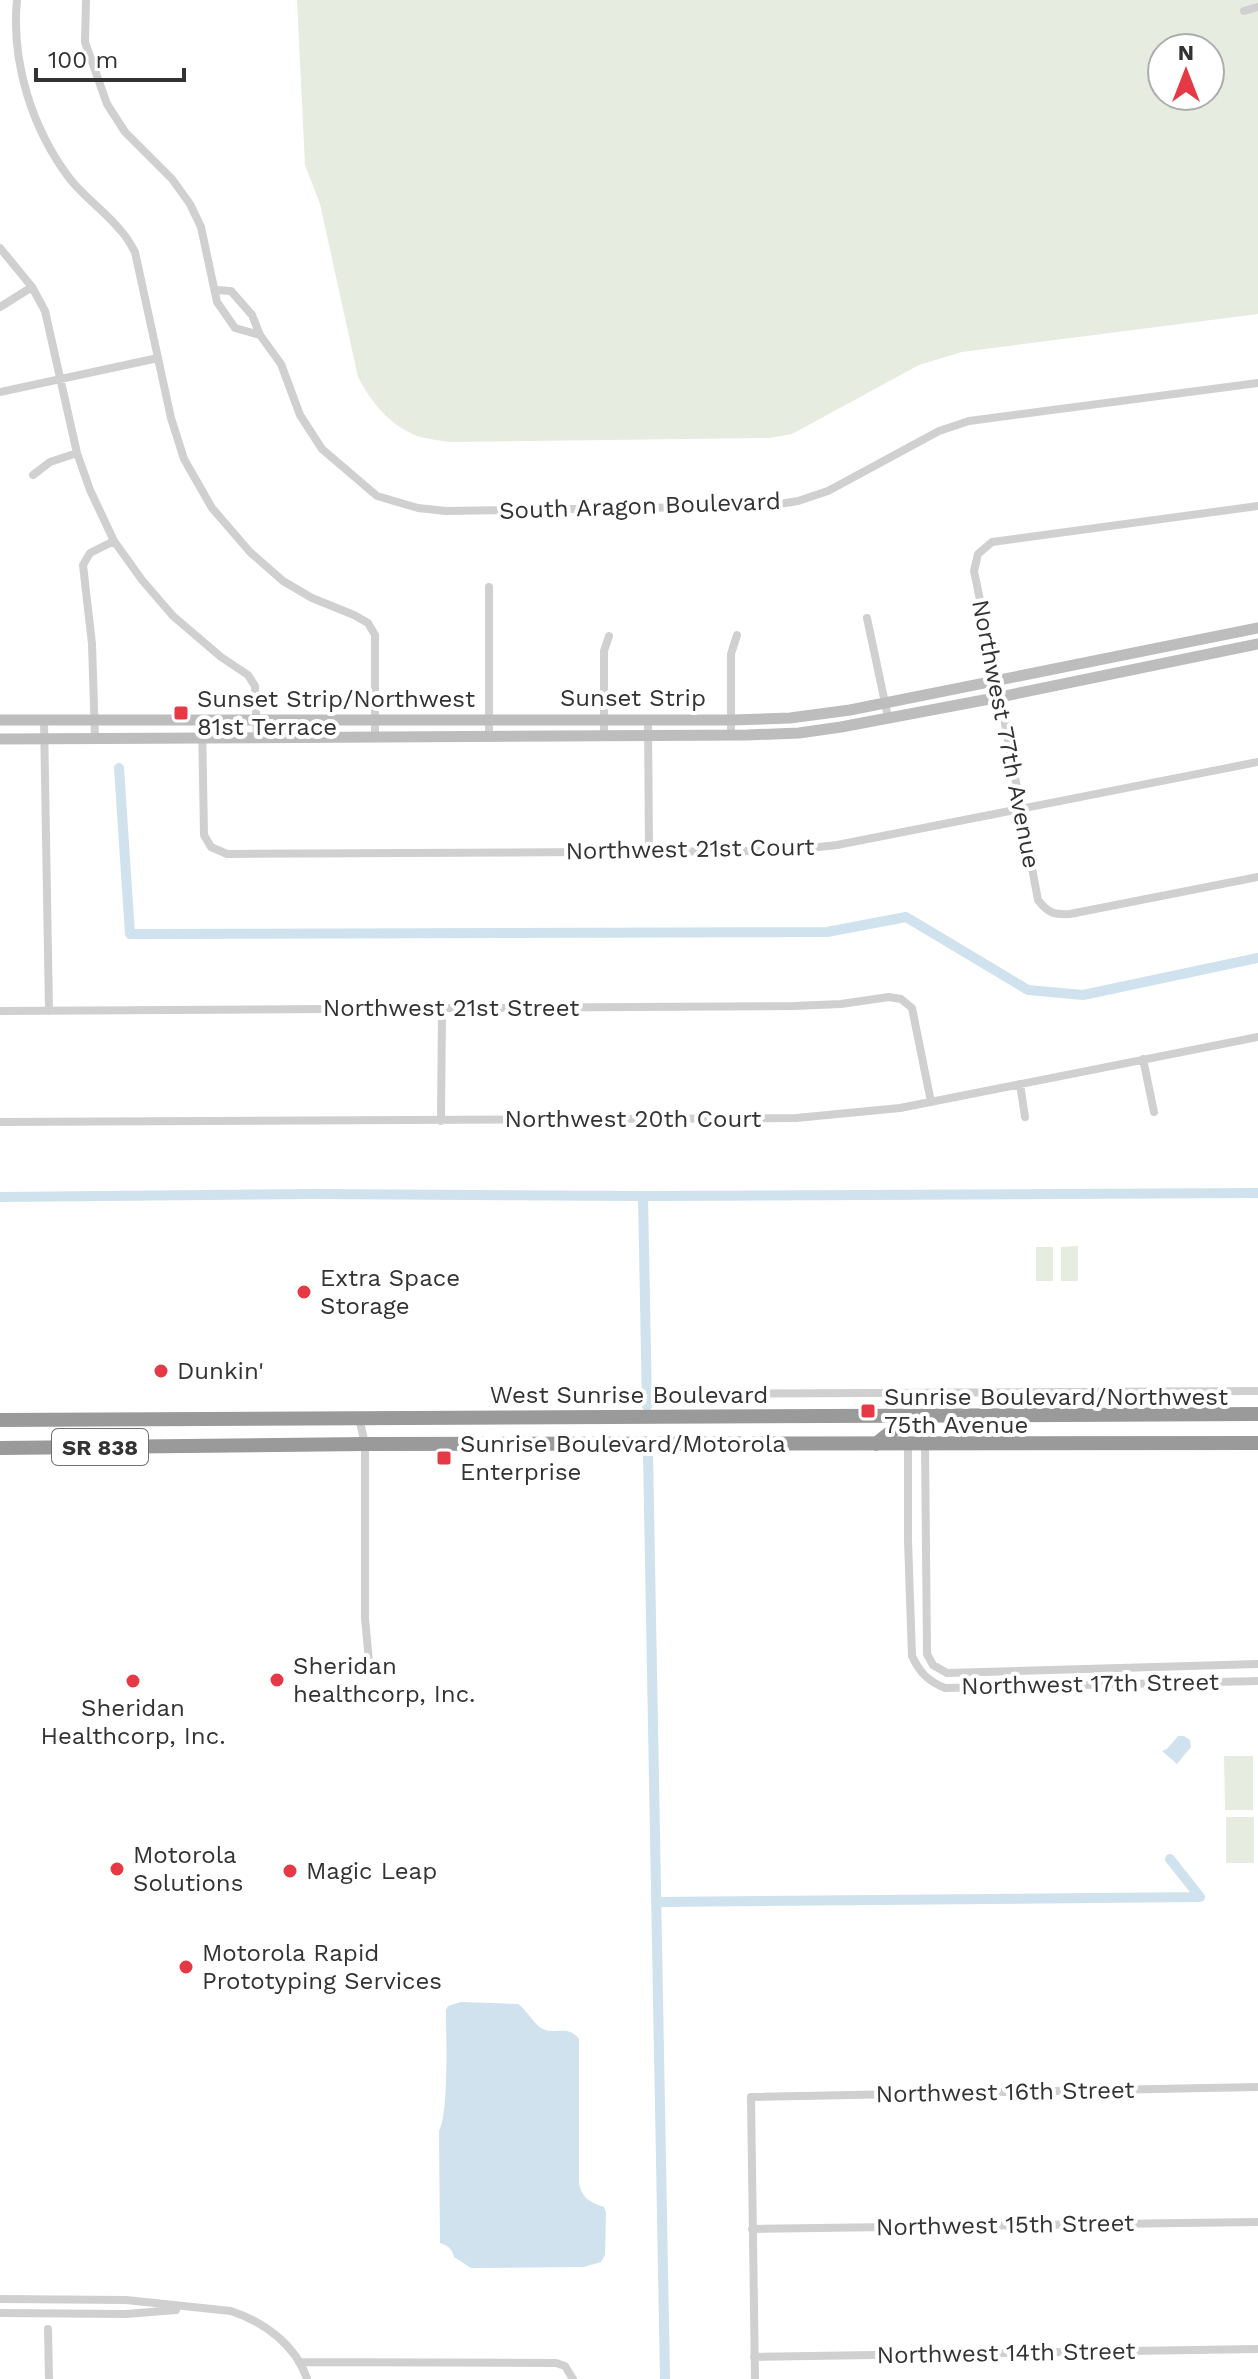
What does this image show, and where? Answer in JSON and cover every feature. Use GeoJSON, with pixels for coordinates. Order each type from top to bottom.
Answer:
{"type":"FeatureCollection","features":[{"type":"Feature","properties":{"kind":"highway","name":"West Sunrise Boulevard"},"geometry":{"type":"LineString","coordinates":[[0,1420],[1258,1414]]}},
{"type":"Feature","properties":{"kind":"highway"},"geometry":{"type":"LineString","coordinates":[[876,1444],[911,1416]]}},
{"type":"Feature","properties":{"kind":"highway","name":"West Sunrise Boulevard"},"geometry":{"type":"LineString","coordinates":[[0,1448],[365,1444],[1258,1443]]}},
{"type":"Feature","properties":{"kind":"street"},"geometry":{"type":"LineString","coordinates":[[17,0],[18,54],[30,105],[70,179],[122,232],[135,252],[171,418],[184,459],[212,508],[250,552],[283,581],[368,623],[375,635],[375,736]]}},
{"type":"Feature","properties":{"kind":"street"},"geometry":{"type":"LineString","coordinates":[[86,0],[85,42],[107,104],[125,132],[172,179],[190,204],[201,227],[217,302],[228,319],[235,328],[260,335]]}},
{"type":"Feature","properties":{"kind":"street"},"geometry":{"type":"LineString","coordinates":[[1244,11],[1258,7]]}},
{"type":"Feature","properties":{"kind":"street"},"geometry":{"type":"LineString","coordinates":[[0,248],[32,287],[45,311],[77,453],[114,541],[173,616],[221,657],[248,675],[255,686],[257,738]]}},
{"type":"Feature","properties":{"kind":"street"},"geometry":{"type":"LineString","coordinates":[[0,307],[32,287]]}},
{"type":"Feature","properties":{"kind":"street"},"geometry":{"type":"LineString","coordinates":[[216,290],[231,291],[246,307],[228,319]]}},
{"type":"Feature","properties":{"kind":"street","name":"South Aragon Boulevard"},"geometry":{"type":"LineString","coordinates":[[246,307],[260,335],[281,364],[300,415],[322,449],[377,496],[418,508],[446,511],[767,506],[828,491],[939,431],[969,421],[1258,383]]}},
{"type":"Feature","properties":{"kind":"street"},"geometry":{"type":"LineString","coordinates":[[0,392],[158,358]]}},
{"type":"Feature","properties":{"kind":"street"},"geometry":{"type":"LineString","coordinates":[[33,475],[50,462],[77,453]]}},
{"type":"Feature","properties":{"kind":"street","name":"Northwest 77th Avenue"},"geometry":{"type":"LineString","coordinates":[[1258,506],[992,542],[978,554],[974,571],[1038,900],[1047,912],[1070,914],[1258,877]]}},
{"type":"Feature","properties":{"kind":"street"},"geometry":{"type":"LineString","coordinates":[[95,739],[92,644],[83,565],[90,553],[114,541]]}},
{"type":"Feature","properties":{"kind":"street"},"geometry":{"type":"LineString","coordinates":[[489,587],[489,735]]}},
{"type":"Feature","properties":{"kind":"street"},"geometry":{"type":"LineString","coordinates":[[867,618],[888,717]]}},
{"type":"Feature","properties":{"kind":"street","name":"Sunset Strip"},"geometry":{"type":"LineString","coordinates":[[0,720],[732,720],[811,716],[1258,628]]}},
{"type":"Feature","properties":{"kind":"street"},"geometry":{"type":"LineString","coordinates":[[731,735],[731,654],[737,635]]}},
{"type":"Feature","properties":{"kind":"street"},"geometry":{"type":"LineString","coordinates":[[604,735],[604,651],[609,636]]}},
{"type":"Feature","properties":{"kind":"street","name":"Sunset Strip"},"geometry":{"type":"LineString","coordinates":[[0,739],[799,733],[1000,697],[1258,644]]}},
{"type":"Feature","properties":{"kind":"street"},"geometry":{"type":"LineString","coordinates":[[44,720],[49,1011]]}},
{"type":"Feature","properties":{"kind":"street"},"geometry":{"type":"LineString","coordinates":[[648,720],[649,851]]}},
{"type":"Feature","properties":{"kind":"street"},"geometry":{"type":"LineString","coordinates":[[202,721],[202,738]]}},
{"type":"Feature","properties":{"kind":"street","name":"Northwest 21st Court"},"geometry":{"type":"LineString","coordinates":[[202,738],[204,835],[211,847],[227,854],[783,851],[823,847],[1258,762]]}},
{"type":"Feature","properties":{"kind":"street","name":"Northwest 21st Street"},"geometry":{"type":"LineString","coordinates":[[0,1011],[794,1006],[841,1004],[889,997],[901,999],[912,1008],[931,1102]]}},
{"type":"Feature","properties":{"kind":"street"},"geometry":{"type":"LineString","coordinates":[[441,1121],[442,1009]]}},
{"type":"Feature","properties":{"kind":"street","name":"Northwest 20th Court"},"geometry":{"type":"LineString","coordinates":[[0,1122],[796,1118],[900,1108],[1258,1037]]}},
{"type":"Feature","properties":{"kind":"street"},"geometry":{"type":"LineString","coordinates":[[1143,1059],[1154,1112]]}},
{"type":"Feature","properties":{"kind":"street"},"geometry":{"type":"LineString","coordinates":[[1020,1084],[1025,1117]]}},
{"type":"Feature","properties":{"kind":"street"},"geometry":{"type":"LineString","coordinates":[[679,1394],[1258,1391]]}},
{"type":"Feature","properties":{"kind":"street"},"geometry":{"type":"LineString","coordinates":[[911,1416],[919,1393]]}},
{"type":"Feature","properties":{"kind":"street"},"geometry":{"type":"LineString","coordinates":[[359,1417],[365,1444],[365,1618],[370,1672]]}},
{"type":"Feature","properties":{"kind":"street","name":"Northwest 17th Street"},"geometry":{"type":"LineString","coordinates":[[925,1443],[927,1654],[933,1665],[947,1673],[962,1673],[1258,1664]]}},
{"type":"Feature","properties":{"kind":"street","name":"Northwest 17th Street"},"geometry":{"type":"LineString","coordinates":[[908,1444],[912,1656],[930,1682],[945,1688],[1258,1681]]}},
{"type":"Feature","properties":{"kind":"street","name":"Northwest 16th Street"},"geometry":{"type":"LineString","coordinates":[[752,2229],[751,2097],[1258,2087]]}},
{"type":"Feature","properties":{"kind":"street","name":"Northwest 15th Street"},"geometry":{"type":"LineString","coordinates":[[752,2229],[1258,2222]]}},
{"type":"Feature","properties":{"kind":"street"},"geometry":{"type":"LineString","coordinates":[[752,2229],[755,2379]]}},
{"type":"Feature","properties":{"kind":"street"},"geometry":{"type":"LineString","coordinates":[[0,2299],[126,2300],[231,2311],[261,2324],[290,2348],[307,2379]]}},
{"type":"Feature","properties":{"kind":"street"},"geometry":{"type":"LineString","coordinates":[[0,2313],[126,2314],[197,2309]]}},
{"type":"Feature","properties":{"kind":"street"},"geometry":{"type":"LineString","coordinates":[[48,2329],[49,2379]]}},
{"type":"Feature","properties":{"kind":"street","name":"Northwest 14th Street"},"geometry":{"type":"LineString","coordinates":[[754,2357],[1258,2349]]}},
{"type":"Feature","properties":{"kind":"street"},"geometry":{"type":"LineString","coordinates":[[299,2362],[545,2362],[565,2366],[573,2379]]}},
{"type":"Feature","properties":{"kind":"shaded area"},"geometry":{"type":"Polygon","coordinates":[[[297,0],[1258,0],[1258,314],[962,352],[919,365],[792,434],[770,438],[449,442],[407,431],[382,412],[358,377],[320,204],[305,165],[297,0]]]}},
{"type":"Feature","properties":{"kind":"shaded area"},"geometry":{"type":"Polygon","coordinates":[[[1078,1246],[1078,1281],[1061,1281],[1061,1247],[1078,1246]]]}},
{"type":"Feature","properties":{"kind":"shaded area"},"geometry":{"type":"Polygon","coordinates":[[[1036,1247],[1053,1247],[1053,1281],[1036,1281],[1036,1247]]]}},
{"type":"Feature","properties":{"kind":"shaded area"},"geometry":{"type":"Polygon","coordinates":[[[1224,1756],[1253,1756],[1253,1810],[1225,1810],[1224,1756]]]}},
{"type":"Feature","properties":{"kind":"shaded area"},"geometry":{"type":"Polygon","coordinates":[[[1226,1817],[1254,1817],[1254,1863],[1226,1863],[1226,1817]]]}},
{"type":"Feature","properties":{"kind":"water"},"geometry":{"type":"Polygon","coordinates":[[[1178,1736],[1190,1740],[1191,1747],[1177,1764],[1162,1751],[1178,1736]]]}},
{"type":"Feature","properties":{"kind":"water"},"geometry":{"type":"Polygon","coordinates":[[[461,2002],[518,2004],[541,2028],[570,2032],[579,2039],[579,2182],[584,2196],[604,2207],[606,2213],[605,2255],[601,2262],[584,2267],[471,2268],[440,2243],[439,2131],[446,2092],[446,2010],[448,2006],[461,2002]]]}},
{"type":"Feature","properties":{"kind":"waterway"},"geometry":{"type":"LineString","coordinates":[[119,768],[130,934],[827,932],[906,917],[1028,990],[1083,995],[1258,958]]}},
{"type":"Feature","properties":{"kind":"waterway"},"geometry":{"type":"LineString","coordinates":[[0,1197],[1258,1193]]}},
{"type":"Feature","properties":{"kind":"waterway"},"geometry":{"type":"LineString","coordinates":[[643,1196],[647,1406]]}},
{"type":"Feature","properties":{"kind":"waterway"},"geometry":{"type":"LineString","coordinates":[[648,1453],[665,2379]]}},
{"type":"Feature","properties":{"kind":"waterway"},"geometry":{"type":"LineString","coordinates":[[657,1902],[1200,1897],[1170,1859]]}},
{"type":"Feature","properties":{"kind":"place","name":"Sunset Strip/Northwest 81st Terrace"},"geometry":{"type":"Point","coordinates":[181,713]}},
{"type":"Feature","properties":{"kind":"place","name":"Extra Space Storage"},"geometry":{"type":"Point","coordinates":[304,1292]}},
{"type":"Feature","properties":{"kind":"place","name":"Dunkin'"},"geometry":{"type":"Point","coordinates":[161,1371]}},
{"type":"Feature","properties":{"kind":"place","name":"Sunrise Boulevard/Northwest 75th Avenue"},"geometry":{"type":"Point","coordinates":[868,1411]}},
{"type":"Feature","properties":{"kind":"place","name":"Sunrise Boulevard/Motorola Enterprise"},"geometry":{"type":"Point","coordinates":[444,1458]}},
{"type":"Feature","properties":{"kind":"place","name":"Sheridan healthcorp, Inc."},"geometry":{"type":"Point","coordinates":[277,1680]}},
{"type":"Feature","properties":{"kind":"place","name":"Sheridan Healthcorp, Inc."},"geometry":{"type":"Point","coordinates":[133,1681]}},
{"type":"Feature","properties":{"kind":"place","name":"Motorola Solutions"},"geometry":{"type":"Point","coordinates":[117,1869]}},
{"type":"Feature","properties":{"kind":"place","name":"Magic Leap"},"geometry":{"type":"Point","coordinates":[290,1871]}},
{"type":"Feature","properties":{"kind":"place","name":"Motorola Rapid Prototyping Services"},"geometry":{"type":"Point","coordinates":[186,1967]}}]}
